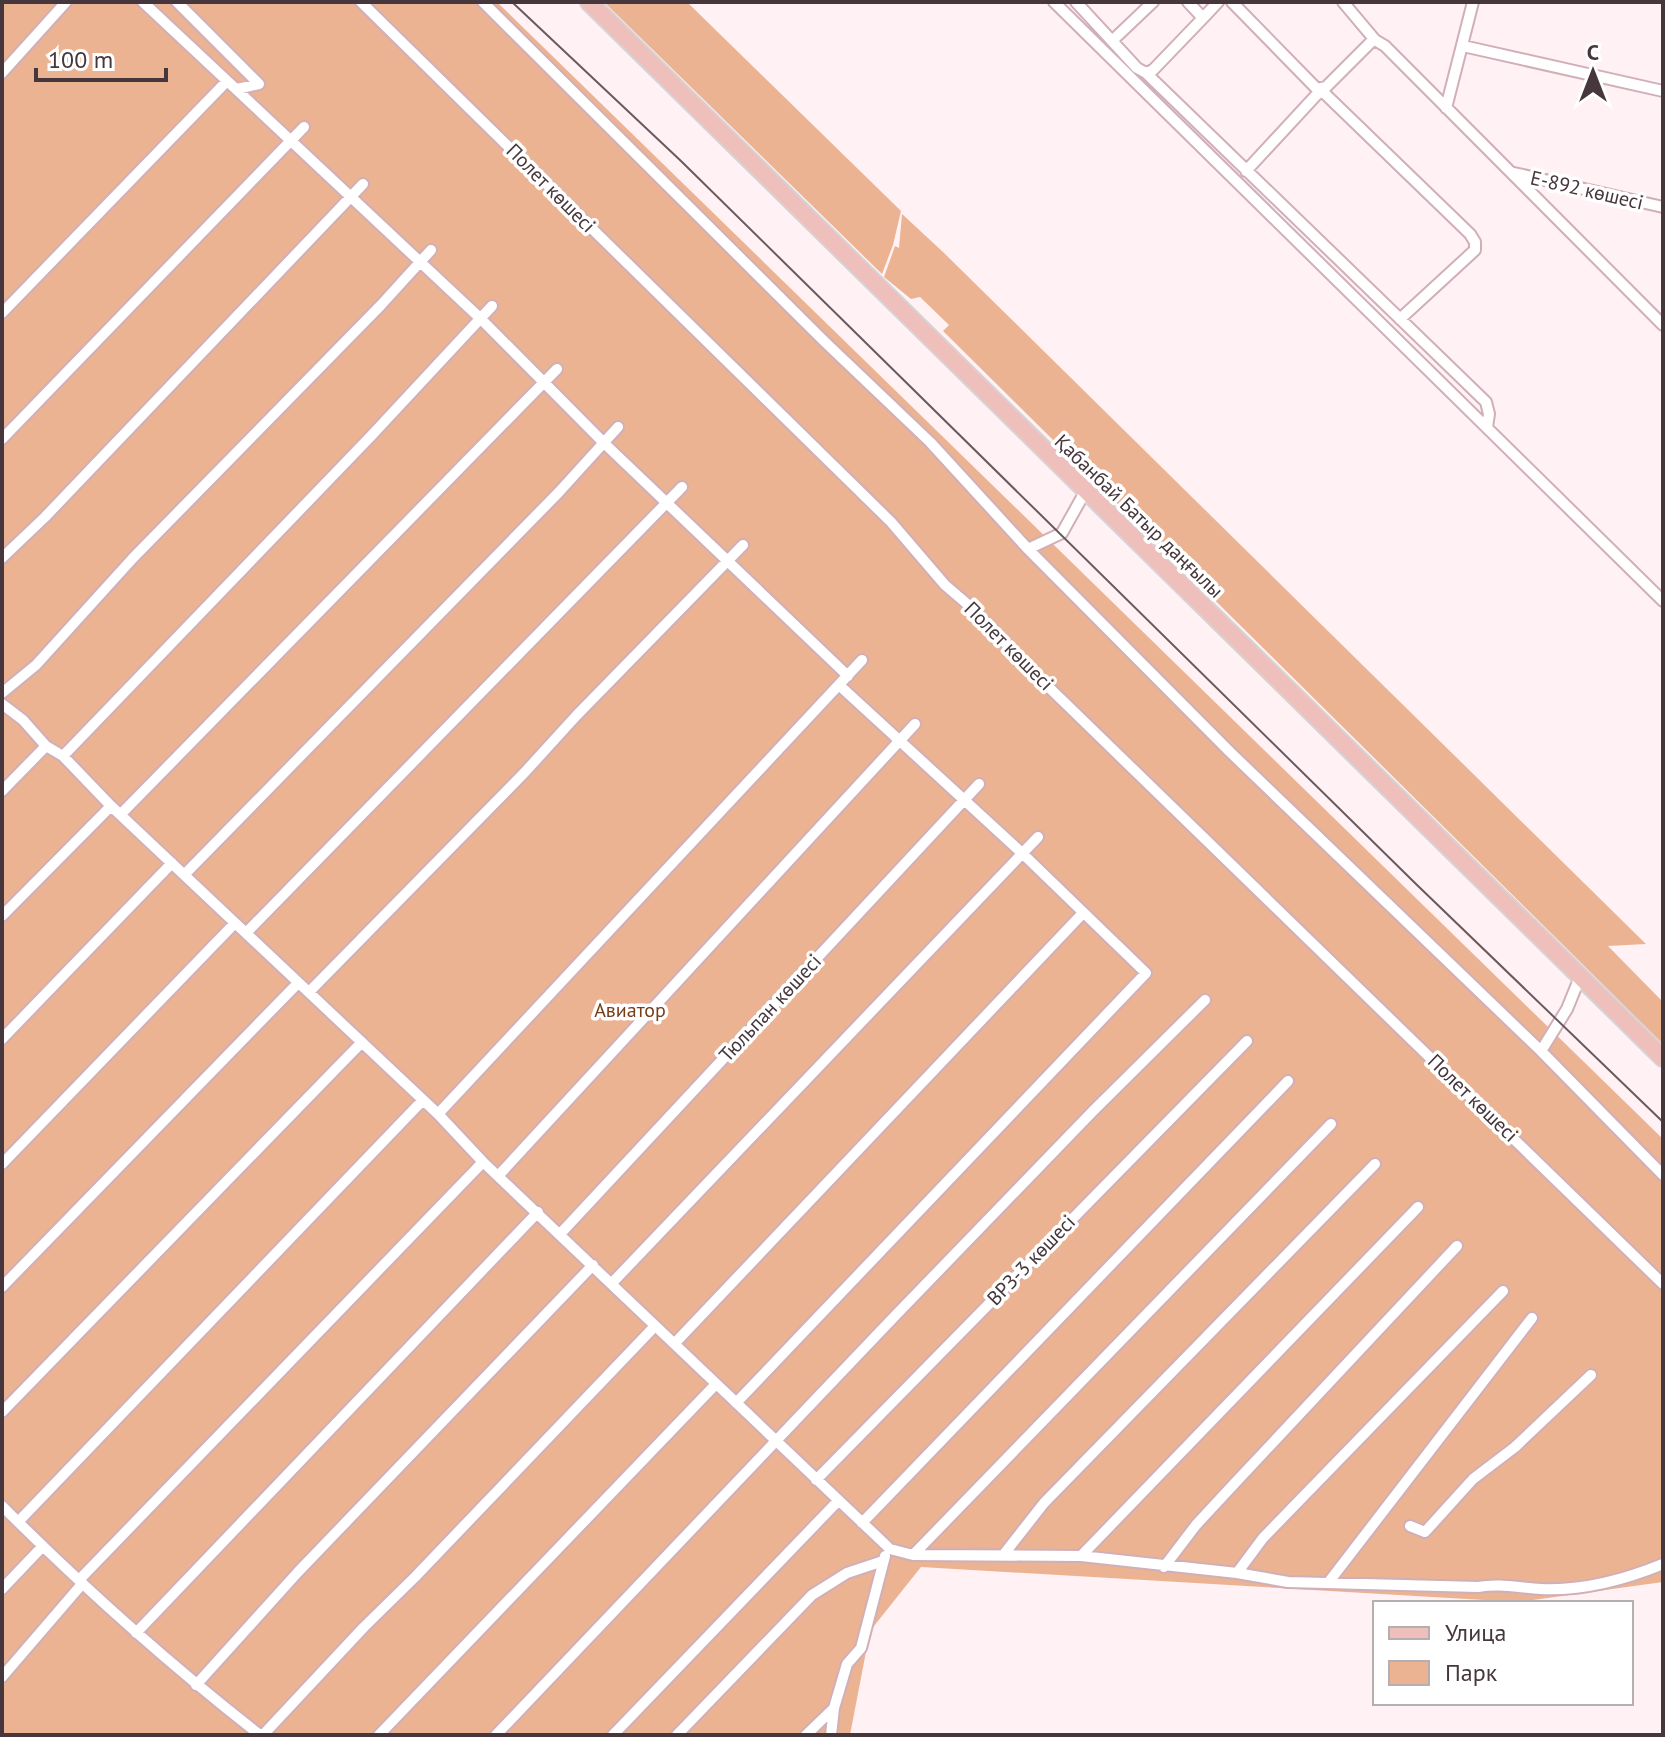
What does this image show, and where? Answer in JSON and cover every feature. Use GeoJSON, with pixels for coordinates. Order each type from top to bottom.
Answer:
{"type":"FeatureCollection","features":[{"type":"Feature","properties":{"kind":"main road","name":"Қабанбай Батыр даңғылы"},"geometry":{"type":"LineString","coordinates":[[589,2],[1663,1058]]}},
{"type":"Feature","properties":{"kind":"street"},"geometry":{"type":"LineString","coordinates":[[2,73],[66,2]]}},
{"type":"Feature","properties":{"kind":"street"},"geometry":{"type":"LineString","coordinates":[[143,2],[481,319],[604,443],[848,676]]}},
{"type":"Feature","properties":{"kind":"street"},"geometry":{"type":"LineString","coordinates":[[177,2],[259,84],[237,89]]}},
{"type":"Feature","properties":{"kind":"street","name":"Полет көшесі"},"geometry":{"type":"LineString","coordinates":[[361,2],[891,522],[945,585],[973,609],[1028,667],[1663,1284]]}},
{"type":"Feature","properties":{"kind":"street"},"geometry":{"type":"LineString","coordinates":[[483,2],[930,442],[1028,549],[1230,752],[1541,1051],[1663,1175]]}},
{"type":"Feature","properties":{"kind":"street"},"geometry":{"type":"LineString","coordinates":[[1054,2],[1663,601]]}},
{"type":"Feature","properties":{"kind":"street"},"geometry":{"type":"LineString","coordinates":[[1076,2],[1137,68],[1146,73],[1486,402],[1489,414],[1487,427]]}},
{"type":"Feature","properties":{"kind":"street"},"geometry":{"type":"LineString","coordinates":[[1113,40],[1153,2]]}},
{"type":"Feature","properties":{"kind":"street"},"geometry":{"type":"LineString","coordinates":[[1188,2],[1203,18]]}},
{"type":"Feature","properties":{"kind":"street"},"geometry":{"type":"LineString","coordinates":[[1146,73],[1153,70],[1218,2]]}},
{"type":"Feature","properties":{"kind":"street"},"geometry":{"type":"LineString","coordinates":[[1232,2],[1312,85],[1324,88],[1475,242],[1475,250],[1400,319]]}},
{"type":"Feature","properties":{"kind":"street"},"geometry":{"type":"LineString","coordinates":[[1344,2],[1375,40],[1385,46],[1663,325]]}},
{"type":"Feature","properties":{"kind":"street"},"geometry":{"type":"LineString","coordinates":[[1446,108],[1473,2]]}},
{"type":"Feature","properties":{"kind":"street"},"geometry":{"type":"LineString","coordinates":[[1246,171],[1324,88],[1375,40]]}},
{"type":"Feature","properties":{"kind":"street"},"geometry":{"type":"LineString","coordinates":[[1463,46],[1663,91]]}},
{"type":"Feature","properties":{"kind":"street"},"geometry":{"type":"LineString","coordinates":[[2,313],[227,81]]}},
{"type":"Feature","properties":{"kind":"street"},"geometry":{"type":"LineString","coordinates":[[2,439],[304,127]]}},
{"type":"Feature","properties":{"kind":"street","name":"Е-892 көшесі"},"geometry":{"type":"LineString","coordinates":[[1512,172],[1663,207]]}},
{"type":"Feature","properties":{"kind":"street"},"geometry":{"type":"LineString","coordinates":[[2,558],[45,517],[363,184]]}},
{"type":"Feature","properties":{"kind":"street"},"geometry":{"type":"LineString","coordinates":[[2,693],[36,665],[133,558],[431,250]]}},
{"type":"Feature","properties":{"kind":"street"},"geometry":{"type":"LineString","coordinates":[[63,756],[492,306]]}},
{"type":"Feature","properties":{"kind":"street"},"geometry":{"type":"LineString","coordinates":[[121,814],[557,369]]}},
{"type":"Feature","properties":{"kind":"street"},"geometry":{"type":"LineString","coordinates":[[185,874],[618,427]]}},
{"type":"Feature","properties":{"kind":"street"},"geometry":{"type":"LineString","coordinates":[[246,933],[682,487]]}},
{"type":"Feature","properties":{"kind":"street"},"geometry":{"type":"LineString","coordinates":[[1028,549],[1062,533],[1085,492]]}},
{"type":"Feature","properties":{"kind":"street"},"geometry":{"type":"LineString","coordinates":[[309,992],[743,545]]}},
{"type":"Feature","properties":{"kind":"street"},"geometry":{"type":"LineString","coordinates":[[438,1114],[862,660]]}},
{"type":"Feature","properties":{"kind":"street"},"geometry":{"type":"LineString","coordinates":[[736,1403],[1146,973],[1023,854],[839,685]]}},
{"type":"Feature","properties":{"kind":"street"},"geometry":{"type":"LineString","coordinates":[[2,704],[23,720],[46,746],[63,756],[111,806],[438,1114],[483,1162],[890,1549],[913,1555],[1081,1556],[1237,1573],[1288,1582],[1478,1587],[1496,1584],[1542,1589],[1592,1586],[1633,1576],[1663,1564]]}},
{"type":"Feature","properties":{"kind":"street"},"geometry":{"type":"LineString","coordinates":[[499,1175],[915,724]]}},
{"type":"Feature","properties":{"kind":"street"},"geometry":{"type":"LineString","coordinates":[[2,791],[46,746]]}},
{"type":"Feature","properties":{"kind":"street","name":"Тюльпан көшесі"},"geometry":{"type":"LineString","coordinates":[[561,1233],[979,784]]}},
{"type":"Feature","properties":{"kind":"street"},"geometry":{"type":"LineString","coordinates":[[2,916],[111,806]]}},
{"type":"Feature","properties":{"kind":"street"},"geometry":{"type":"LineString","coordinates":[[612,1283],[1038,837]]}},
{"type":"Feature","properties":{"kind":"street"},"geometry":{"type":"LineString","coordinates":[[2,1039],[172,863]]}},
{"type":"Feature","properties":{"kind":"street"},"geometry":{"type":"LineString","coordinates":[[675,1343],[1083,913]]}},
{"type":"Feature","properties":{"kind":"street"},"geometry":{"type":"LineString","coordinates":[[2,1164],[235,923]]}},
{"type":"Feature","properties":{"kind":"street"},"geometry":{"type":"LineString","coordinates":[[1541,1051],[1567,1009],[1580,977]]}},
{"type":"Feature","properties":{"kind":"street"},"geometry":{"type":"LineString","coordinates":[[2,1287],[298,983]]}},
{"type":"Feature","properties":{"kind":"street"},"geometry":{"type":"LineString","coordinates":[[496,1735],[1093,1111],[1205,1000]]}},
{"type":"Feature","properties":{"kind":"street","name":"ВРЗ-3 көшесі"},"geometry":{"type":"LineString","coordinates":[[816,1480],[1247,1041]]}},
{"type":"Feature","properties":{"kind":"street"},"geometry":{"type":"LineString","coordinates":[[2,1412],[362,1042]]}},
{"type":"Feature","properties":{"kind":"street"},"geometry":{"type":"LineString","coordinates":[[862,1523],[1288,1081]]}},
{"type":"Feature","properties":{"kind":"street"},"geometry":{"type":"LineString","coordinates":[[18,1522],[422,1101]]}},
{"type":"Feature","properties":{"kind":"street"},"geometry":{"type":"LineString","coordinates":[[913,1555],[1331,1124]]}},
{"type":"Feature","properties":{"kind":"street"},"geometry":{"type":"LineString","coordinates":[[2,1677],[80,1582],[483,1162]]}},
{"type":"Feature","properties":{"kind":"street"},"geometry":{"type":"LineString","coordinates":[[1004,1554],[1044,1503],[1375,1164]]}},
{"type":"Feature","properties":{"kind":"street"},"geometry":{"type":"LineString","coordinates":[[1081,1556],[1418,1207]]}},
{"type":"Feature","properties":{"kind":"street"},"geometry":{"type":"LineString","coordinates":[[136,1633],[538,1212]]}},
{"type":"Feature","properties":{"kind":"street"},"geometry":{"type":"LineString","coordinates":[[1164,1567],[1234,1484],[1457,1246]]}},
{"type":"Feature","properties":{"kind":"street"},"geometry":{"type":"LineString","coordinates":[[196,1685],[298,1572],[593,1265]]}},
{"type":"Feature","properties":{"kind":"street"},"geometry":{"type":"LineString","coordinates":[[1237,1573],[1263,1538],[1503,1291]]}},
{"type":"Feature","properties":{"kind":"street"},"geometry":{"type":"LineString","coordinates":[[1328,1583],[1532,1318]]}},
{"type":"Feature","properties":{"kind":"street"},"geometry":{"type":"LineString","coordinates":[[2,1506],[136,1633],[196,1685],[262,1735],[655,1326]]}},
{"type":"Feature","properties":{"kind":"street"},"geometry":{"type":"LineString","coordinates":[[1410,1526],[1425,1532],[1473,1479],[1515,1447],[1591,1375]]}},
{"type":"Feature","properties":{"kind":"street"},"geometry":{"type":"LineString","coordinates":[[379,1735],[716,1384]]}},
{"type":"Feature","properties":{"kind":"street"},"geometry":{"type":"LineString","coordinates":[[613,1735],[838,1501]]}},
{"type":"Feature","properties":{"kind":"street"},"geometry":{"type":"LineString","coordinates":[[2,1589],[42,1547]]}},
{"type":"Feature","properties":{"kind":"street"},"geometry":{"type":"LineString","coordinates":[[831,1735],[834,1708],[847,1664],[861,1648],[883,1561],[890,1549]]}},
{"type":"Feature","properties":{"kind":"street"},"geometry":{"type":"LineString","coordinates":[[677,1735],[812,1595],[847,1573],[883,1561]]}},
{"type":"Feature","properties":{"kind":"street"},"geometry":{"type":"LineString","coordinates":[[806,1735],[834,1708]]}},
{"type":"Feature","properties":{"kind":"green space","name":"Авиатор"},"geometry":{"type":"Polygon","coordinates":[[[2,2],[497,2],[1663,1139],[1663,1582],[1525,1601],[1501,1601],[921,1567],[870,1631],[850,1735],[2,1735],[2,2]]]}},
{"type":"Feature","properties":{"kind":"green space"},"geometry":{"type":"Polygon","coordinates":[[[604,2],[687,2],[901,211],[882,274],[604,2]]]}},
{"type":"Feature","properties":{"kind":"green space"},"geometry":{"type":"Polygon","coordinates":[[[902,214],[1646,944],[1608,946],[1663,1002],[1663,1044],[943,331],[949,325],[920,297],[911,299],[884,277],[895,246],[899,248],[902,214]]]}},
{"type":"Feature","properties":{"kind":"tram line"},"geometry":{"type":"LineString","coordinates":[[512,2],[681,161],[1416,884],[1663,1122]]}}]}
